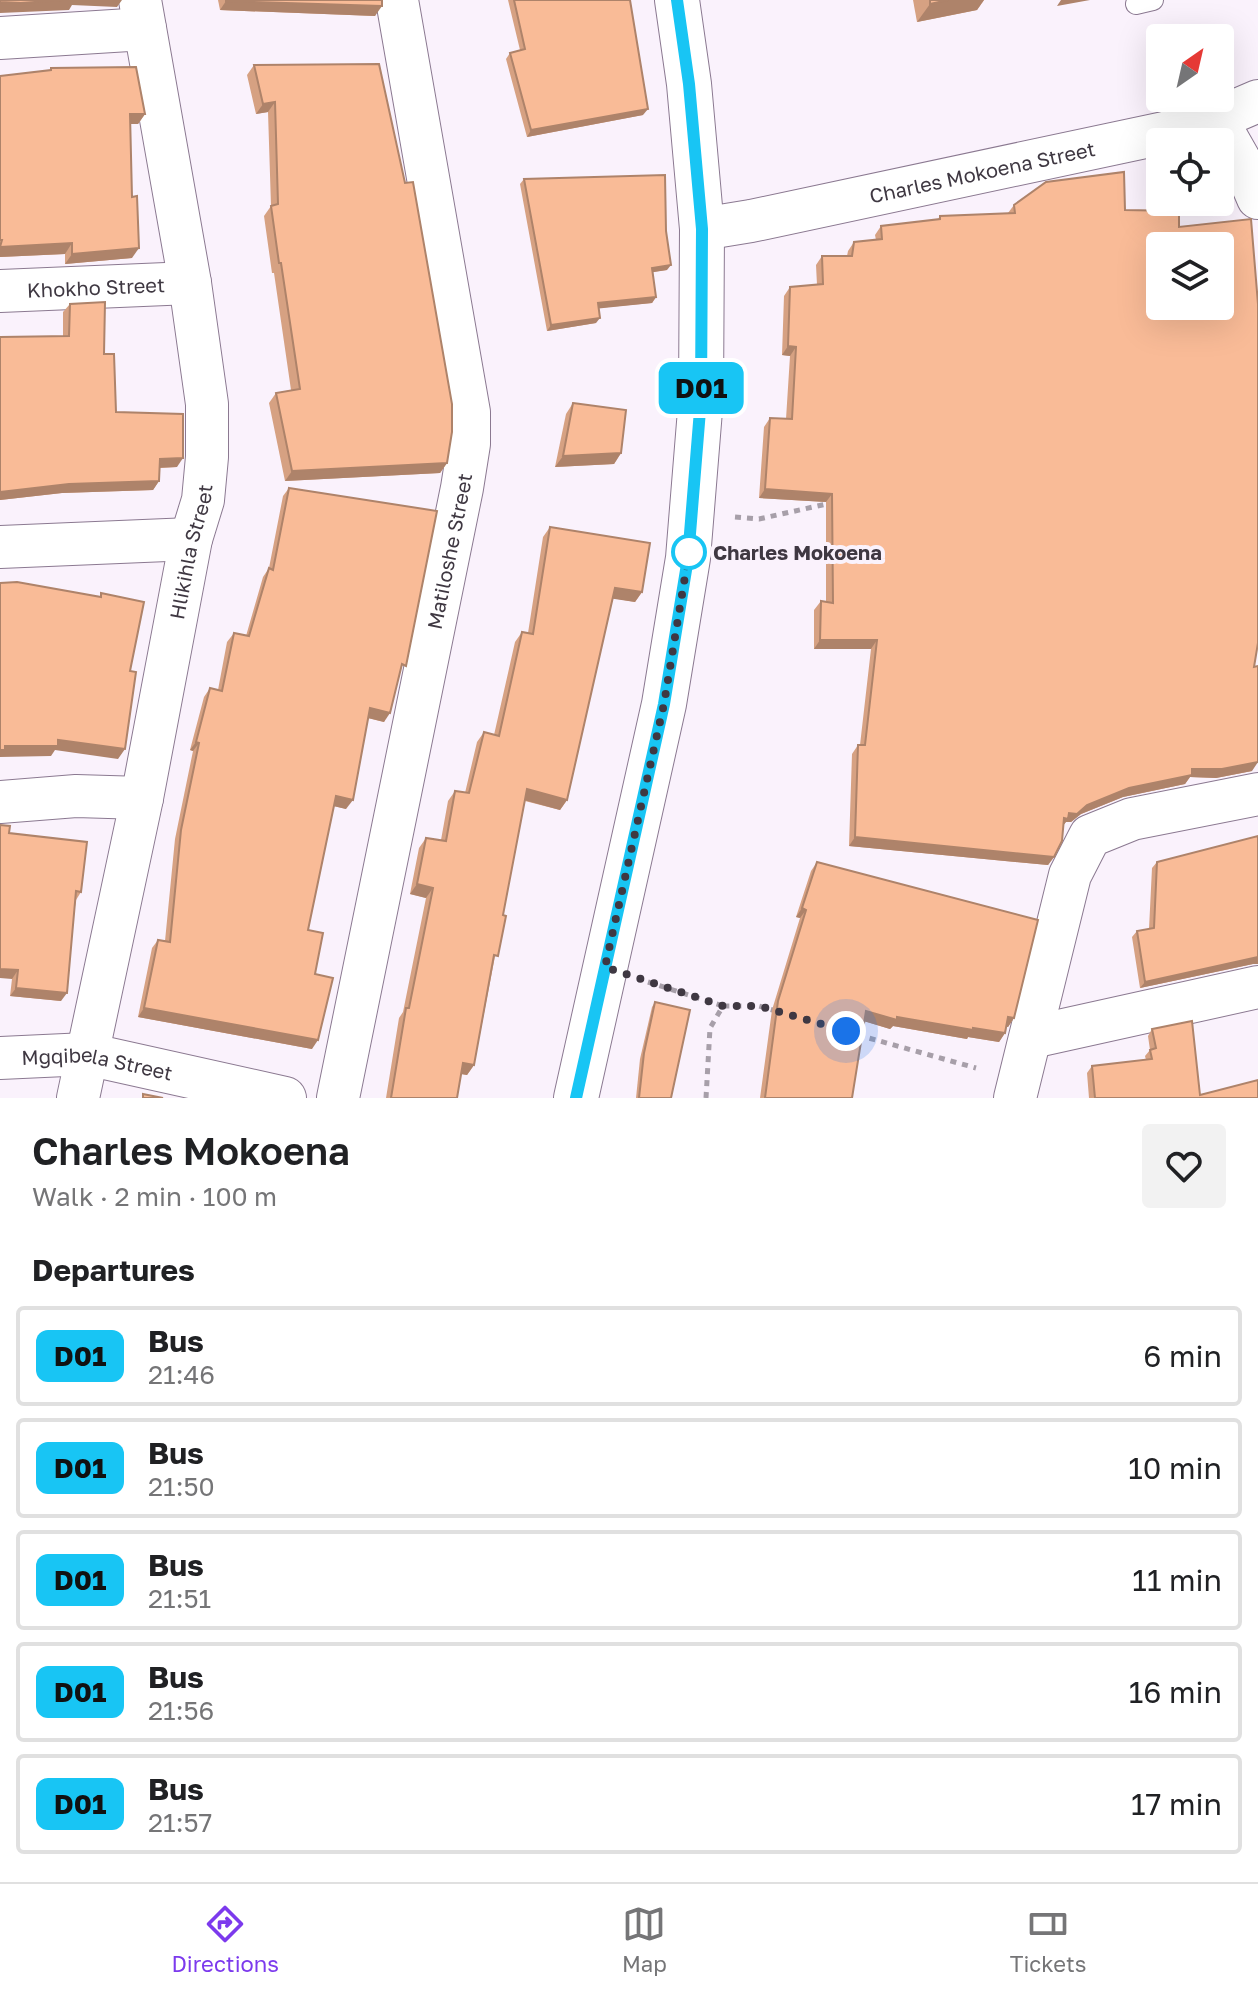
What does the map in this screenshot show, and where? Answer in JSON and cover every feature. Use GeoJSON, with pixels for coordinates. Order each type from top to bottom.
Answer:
{"type":"FeatureCollection","features":[{"type":"Feature","properties":{"kind":"main road"},"geometry":{"type":"LineString","coordinates":[[576,1098],[664,704],[688,558],[701,398],[702,229],[689,84],[677,0]]}},
{"type":"Feature","properties":{"kind":"street","name":"Matiloshe Street"},"geometry":{"type":"LineString","coordinates":[[338,1098],[469,444],[469,412],[397,0]]}},
{"type":"Feature","properties":{"kind":"street"},"geometry":{"type":"LineString","coordinates":[[0,38],[142,14]]}},
{"type":"Feature","properties":{"kind":"street","name":"Hlikihla Street"},"geometry":{"type":"LineString","coordinates":[[78,1098],[142,798],[191,539],[203,500],[207,443],[207,404],[190,283],[142,14]]}},
{"type":"Feature","properties":{"kind":"street","name":"Charles Mokoena Street"},"geometry":{"type":"LineString","coordinates":[[702,229],[767,218],[1149,136],[1216,119],[1258,101]]}},
{"type":"Feature","properties":{"kind":"street"},"geometry":{"type":"LineString","coordinates":[[1216,119],[1258,198]]}},
{"type":"Feature","properties":{"kind":"street","name":"Khokho Street"},"geometry":{"type":"LineString","coordinates":[[0,291],[190,283]]}},
{"type":"Feature","properties":{"kind":"street"},"geometry":{"type":"LineString","coordinates":[[0,547],[191,539]]}},
{"type":"Feature","properties":{"kind":"street"},"geometry":{"type":"LineString","coordinates":[[1017,1089],[1070,875],[1090,836],[1132,819],[1258,794]]}},
{"type":"Feature","properties":{"kind":"street"},"geometry":{"type":"LineString","coordinates":[[0,802],[76,796],[142,798]]}},
{"type":"Feature","properties":{"kind":"street"},"geometry":{"type":"LineString","coordinates":[[1032,1037],[1258,987]]}},
{"type":"Feature","properties":{"kind":"street","name":"Mgqibela Street"},"geometry":{"type":"LineString","coordinates":[[0,1058],[87,1054],[285,1098]]}},
{"type":"Feature","properties":{"kind":"path"},"geometry":{"type":"LineString","coordinates":[[691,513],[759,519],[841,500]]}},
{"type":"Feature","properties":{"kind":"path"},"geometry":{"type":"LineString","coordinates":[[605,967],[723,1006],[759,1006],[790,1015]]}},
{"type":"Feature","properties":{"kind":"path"},"geometry":{"type":"LineString","coordinates":[[706,1098],[710,1028],[723,1006]]}},
{"type":"Feature","properties":{"kind":"path"},"geometry":{"type":"LineString","coordinates":[[851,1032],[1017,1089]]}},
{"type":"Feature","properties":{"kind":"building"},"geometry":{"type":"Polygon","coordinates":[[[0,0],[62,0],[21,3],[0,0]]]}},
{"type":"Feature","properties":{"kind":"building"},"geometry":{"type":"Polygon","coordinates":[[[382,0],[382,6],[226,1],[382,0]]]}},
{"type":"Feature","properties":{"kind":"building"},"geometry":{"type":"Polygon","coordinates":[[[514,0],[630,0],[648,109],[531,130],[510,53],[525,49],[514,0]]]}},
{"type":"Feature","properties":{"kind":"building"},"geometry":{"type":"Polygon","coordinates":[[[379,64],[405,183],[413,182],[452,404],[447,463],[292,471],[276,393],[300,389],[271,206],[278,204],[275,102],[263,104],[254,65],[379,64]]]}},
{"type":"Feature","properties":{"kind":"building"},"geometry":{"type":"Polygon","coordinates":[[[136,67],[145,114],[130,114],[132,197],[137,196],[139,248],[72,254],[72,243],[0,247],[0,76],[51,68],[136,67]]]}},
{"type":"Feature","properties":{"kind":"building"},"geometry":{"type":"Polygon","coordinates":[[[1124,172],[1125,210],[1146,210],[1146,216],[1179,216],[1179,227],[1251,219],[1258,304],[1258,643],[1254,667],[1258,666],[1258,762],[1222,769],[1192,769],[1192,775],[1129,788],[1087,805],[1077,814],[1069,813],[1068,819],[1064,818],[1062,841],[1054,857],[855,837],[858,745],[865,745],[877,640],[820,640],[821,601],[833,603],[832,494],[765,489],[770,418],[792,419],[796,347],[788,346],[790,287],[823,284],[822,256],[852,256],[854,242],[882,239],[881,226],[940,219],[940,216],[1015,213],[1014,205],[1046,182],[1124,172]]]}},
{"type":"Feature","properties":{"kind":"building"},"geometry":{"type":"Polygon","coordinates":[[[665,175],[666,231],[671,265],[652,268],[656,297],[598,303],[600,318],[551,325],[524,179],[665,175]]]}},
{"type":"Feature","properties":{"kind":"building"},"geometry":{"type":"Polygon","coordinates":[[[105,302],[104,354],[114,354],[116,412],[183,414],[183,458],[160,459],[159,481],[69,484],[0,492],[0,337],[69,336],[70,304],[105,302]]]}},
{"type":"Feature","properties":{"kind":"building"},"geometry":{"type":"Polygon","coordinates":[[[573,403],[626,410],[621,453],[563,456],[573,403]]]}},
{"type":"Feature","properties":{"kind":"building"},"geometry":{"type":"Polygon","coordinates":[[[289,488],[437,511],[406,666],[402,664],[390,713],[370,708],[353,800],[336,796],[308,930],[323,933],[315,974],[333,978],[318,1040],[144,1008],[158,940],[170,942],[181,830],[199,743],[196,742],[210,688],[222,691],[234,633],[249,636],[269,568],[273,570],[289,488]]]}},
{"type":"Feature","properties":{"kind":"building"},"geometry":{"type":"Polygon","coordinates":[[[550,527],[650,543],[642,592],[615,588],[567,800],[527,789],[503,915],[506,916],[498,956],[494,955],[474,1065],[463,1063],[457,1098],[391,1098],[406,1008],[409,1008],[433,888],[417,884],[426,838],[446,841],[455,791],[469,793],[484,732],[499,736],[522,632],[533,634],[550,527]]]}},
{"type":"Feature","properties":{"kind":"building"},"geometry":{"type":"Polygon","coordinates":[[[17,582],[144,602],[130,671],[136,672],[125,749],[58,740],[58,746],[5,746],[5,750],[0,750],[0,583],[17,582]]]}},
{"type":"Feature","properties":{"kind":"building"},"geometry":{"type":"Polygon","coordinates":[[[0,825],[10,826],[9,833],[87,842],[81,892],[76,891],[67,993],[16,988],[18,970],[0,969],[0,825]]]}},
{"type":"Feature","properties":{"kind":"building"},"geometry":{"type":"Polygon","coordinates":[[[1258,836],[1258,957],[1145,982],[1137,931],[1154,928],[1157,862],[1258,836]]]}},
{"type":"Feature","properties":{"kind":"building"},"geometry":{"type":"Polygon","coordinates":[[[817,862],[1038,920],[1014,1018],[1008,1017],[1005,1033],[897,1017],[897,1020],[866,1011],[852,1098],[765,1098],[778,1001],[817,862]]]}},
{"type":"Feature","properties":{"kind":"building"},"geometry":{"type":"Polygon","coordinates":[[[655,1002],[690,1010],[671,1098],[639,1098],[644,1053],[655,1002]]]}},
{"type":"Feature","properties":{"kind":"building"},"geometry":{"type":"Polygon","coordinates":[[[1192,1021],[1200,1095],[1258,1080],[1258,1098],[1095,1098],[1092,1066],[1152,1059],[1150,1050],[1156,1048],[1152,1029],[1192,1021]]]}},
{"type":"Feature","properties":{"kind":"bus line","name":"D01"},"geometry":{"type":"LineString","coordinates":[[576,1098],[664,704],[688,558],[701,398],[702,229],[689,84],[677,0]]}},
{"type":"Feature","properties":{"kind":"place","name":"Charles Mokoena"},"geometry":{"type":"Point","coordinates":[689,552]}},
{"type":"Feature","properties":{"kind":"route"},"geometry":{"type":"LineString","coordinates":[[689,552],[664,704],[605,967],[723,1006],[759,1006],[846,1031]]}}]}
